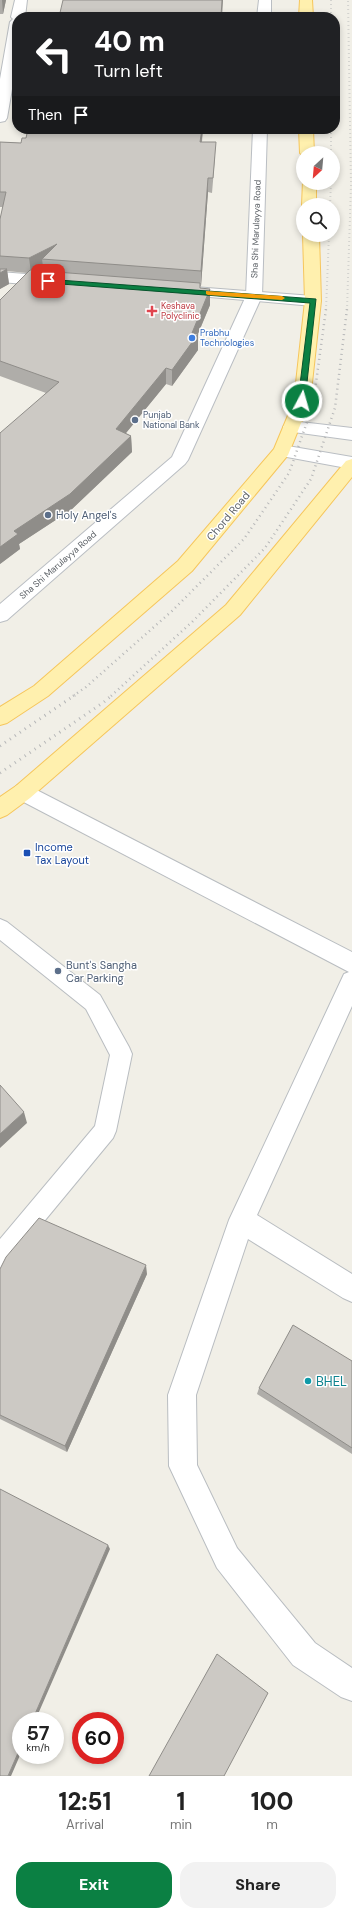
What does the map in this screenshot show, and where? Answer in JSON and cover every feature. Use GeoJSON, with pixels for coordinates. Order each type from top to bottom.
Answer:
{"type":"FeatureCollection","features":[{"type":"Feature","properties":{"kind":"main road"},"geometry":{"type":"LineString","coordinates":[[306,0],[306,12]]}},
{"type":"Feature","properties":{"kind":"main road"},"geometry":{"type":"LineString","coordinates":[[306,134],[307,146]]}},
{"type":"Feature","properties":{"kind":"main road","name":"Chord Road"},"geometry":{"type":"LineString","coordinates":[[0,718],[41,691],[185,566],[282,451],[302,401],[313,301],[311,242]]}},
{"type":"Feature","properties":{"kind":"main road"},"geometry":{"type":"LineString","coordinates":[[0,810],[234,610],[352,464]]}},
{"type":"Feature","properties":{"kind":"street"},"geometry":{"type":"LineString","coordinates":[[19,12],[21,0]]}},
{"type":"Feature","properties":{"kind":"street"},"geometry":{"type":"LineString","coordinates":[[264,0],[264,12]]}},
{"type":"Feature","properties":{"kind":"street"},"geometry":{"type":"LineString","coordinates":[[0,118],[12,50]]}},
{"type":"Feature","properties":{"kind":"street","name":"Sha Shi Marulayya Road"},"geometry":{"type":"LineString","coordinates":[[0,615],[179,460],[254,296],[260,134]]}},
{"type":"Feature","properties":{"kind":"street"},"geometry":{"type":"LineString","coordinates":[[0,277],[64,282]]}},
{"type":"Feature","properties":{"kind":"street"},"geometry":{"type":"LineString","coordinates":[[167,290],[313,301]]}},
{"type":"Feature","properties":{"kind":"street"},"geometry":{"type":"LineString","coordinates":[[292,427],[352,434]]}},
{"type":"Feature","properties":{"kind":"street"},"geometry":{"type":"LineString","coordinates":[[282,451],[352,464]]}},
{"type":"Feature","properties":{"kind":"street"},"geometry":{"type":"LineString","coordinates":[[22,792],[352,963]]}},
{"type":"Feature","properties":{"kind":"street"},"geometry":{"type":"LineString","coordinates":[[352,981],[242,1220],[182,1395],[182,1466],[227,1558],[304,1654],[352,1686]]}},
{"type":"Feature","properties":{"kind":"street"},"geometry":{"type":"LineString","coordinates":[[242,1220],[352,1289]]}},
{"type":"Feature","properties":{"kind":"lane"},"geometry":{"type":"LineString","coordinates":[[0,928],[93,1002],[121,1054],[104,1131],[0,1256]]}},
{"type":"Feature","properties":{"kind":"building"},"geometry":{"type":"Polygon","coordinates":[[[63,0],[222,0],[221,12],[60,12],[63,0]]]}},
{"type":"Feature","properties":{"kind":"building"},"geometry":{"type":"Polygon","coordinates":[[[27,134],[201,134],[200,142],[216,142],[213,178],[208,178],[201,271],[42,259],[57,244],[29,258],[0,256],[0,219],[6,192],[0,192],[0,142],[21,143],[22,138],[26,138],[27,134]]]}},
{"type":"Feature","properties":{"kind":"building"},"geometry":{"type":"Polygon","coordinates":[[[0,269],[7,269],[0,273],[0,269]]]}},
{"type":"Feature","properties":{"kind":"building"},"geometry":{"type":"Polygon","coordinates":[[[30,270],[200,283],[200,288],[210,289],[192,333],[198,334],[172,370],[166,368],[116,429],[131,436],[70,494],[14,531],[18,534],[0,547],[0,433],[59,382],[0,361],[0,300],[30,270]]]}},
{"type":"Feature","properties":{"kind":"building"},"geometry":{"type":"Polygon","coordinates":[[[0,1085],[24,1112],[0,1134],[0,1085]]]}},
{"type":"Feature","properties":{"kind":"building"},"geometry":{"type":"Polygon","coordinates":[[[39,1218],[146,1265],[65,1446],[0,1415],[0,1269],[6,1257],[39,1218]]]}},
{"type":"Feature","properties":{"kind":"building","name":"BHEL"},"geometry":{"type":"Polygon","coordinates":[[[293,1325],[352,1361],[352,1448],[259,1388],[293,1325]]]}},
{"type":"Feature","properties":{"kind":"building"},"geometry":{"type":"Polygon","coordinates":[[[0,1489],[108,1545],[36,1712],[12,1712],[13,1764],[8,1776],[0,1776],[0,1489]]]}},
{"type":"Feature","properties":{"kind":"building"},"geometry":{"type":"Polygon","coordinates":[[[217,1654],[268,1693],[224,1776],[149,1776],[217,1654]]]}},
{"type":"Feature","properties":{"kind":"railway"},"geometry":{"type":"LineString","coordinates":[[331,0],[331,12]]}},
{"type":"Feature","properties":{"kind":"railway"},"geometry":{"type":"LineString","coordinates":[[347,310],[351,185],[348,0]]}},
{"type":"Feature","properties":{"kind":"railway"},"geometry":{"type":"LineString","coordinates":[[331,134],[331,146]]}},
{"type":"Feature","properties":{"kind":"railway"},"geometry":{"type":"LineString","coordinates":[[330,198],[331,190]]}},
{"type":"Feature","properties":{"kind":"railway"},"geometry":{"type":"LineString","coordinates":[[326,310],[329,242]]}},
{"type":"Feature","properties":{"kind":"railway"},"geometry":{"type":"LineString","coordinates":[[73,696],[86,687],[172,611],[244,539],[289,473],[313,405],[326,309]]}},
{"type":"Feature","properties":{"kind":"railway"},"geometry":{"type":"LineString","coordinates":[[111,696],[192,622],[265,548],[311,479],[335,408],[347,309]]}},
{"type":"Feature","properties":{"kind":"railway"},"geometry":{"type":"LineString","coordinates":[[0,746],[75,695]]}},
{"type":"Feature","properties":{"kind":"railway"},"geometry":{"type":"LineString","coordinates":[[0,773],[112,695]]}},
{"type":"Feature","properties":{"kind":"slow traffic"},"geometry":{"type":"LineString","coordinates":[[208,293],[282,298]]}},
{"type":"Feature","properties":{"kind":"place","name":"Keshava Polyclinic"},"geometry":{"type":"Point","coordinates":[152,311]}},
{"type":"Feature","properties":{"kind":"place","name":"Prabhu Technologies"},"geometry":{"type":"Point","coordinates":[192,338]}},
{"type":"Feature","properties":{"kind":"place","name":"Punjab National Bank"},"geometry":{"type":"Point","coordinates":[135,420]}},
{"type":"Feature","properties":{"kind":"place","name":"Holy Angel's"},"geometry":{"type":"Point","coordinates":[48,515]}},
{"type":"Feature","properties":{"kind":"place","name":"Income Tax Layout"},"geometry":{"type":"Point","coordinates":[27,853]}},
{"type":"Feature","properties":{"kind":"place","name":"Bunt's Sangha Car Parking"},"geometry":{"type":"Point","coordinates":[58,971]}},
{"type":"Feature","properties":{"kind":"place","name":"BHEL"},"geometry":{"type":"Point","coordinates":[308,1381]}},
{"type":"Feature","properties":{"kind":"route"},"geometry":{"type":"LineString","coordinates":[[48,281],[313,301],[302,401]]}}]}
